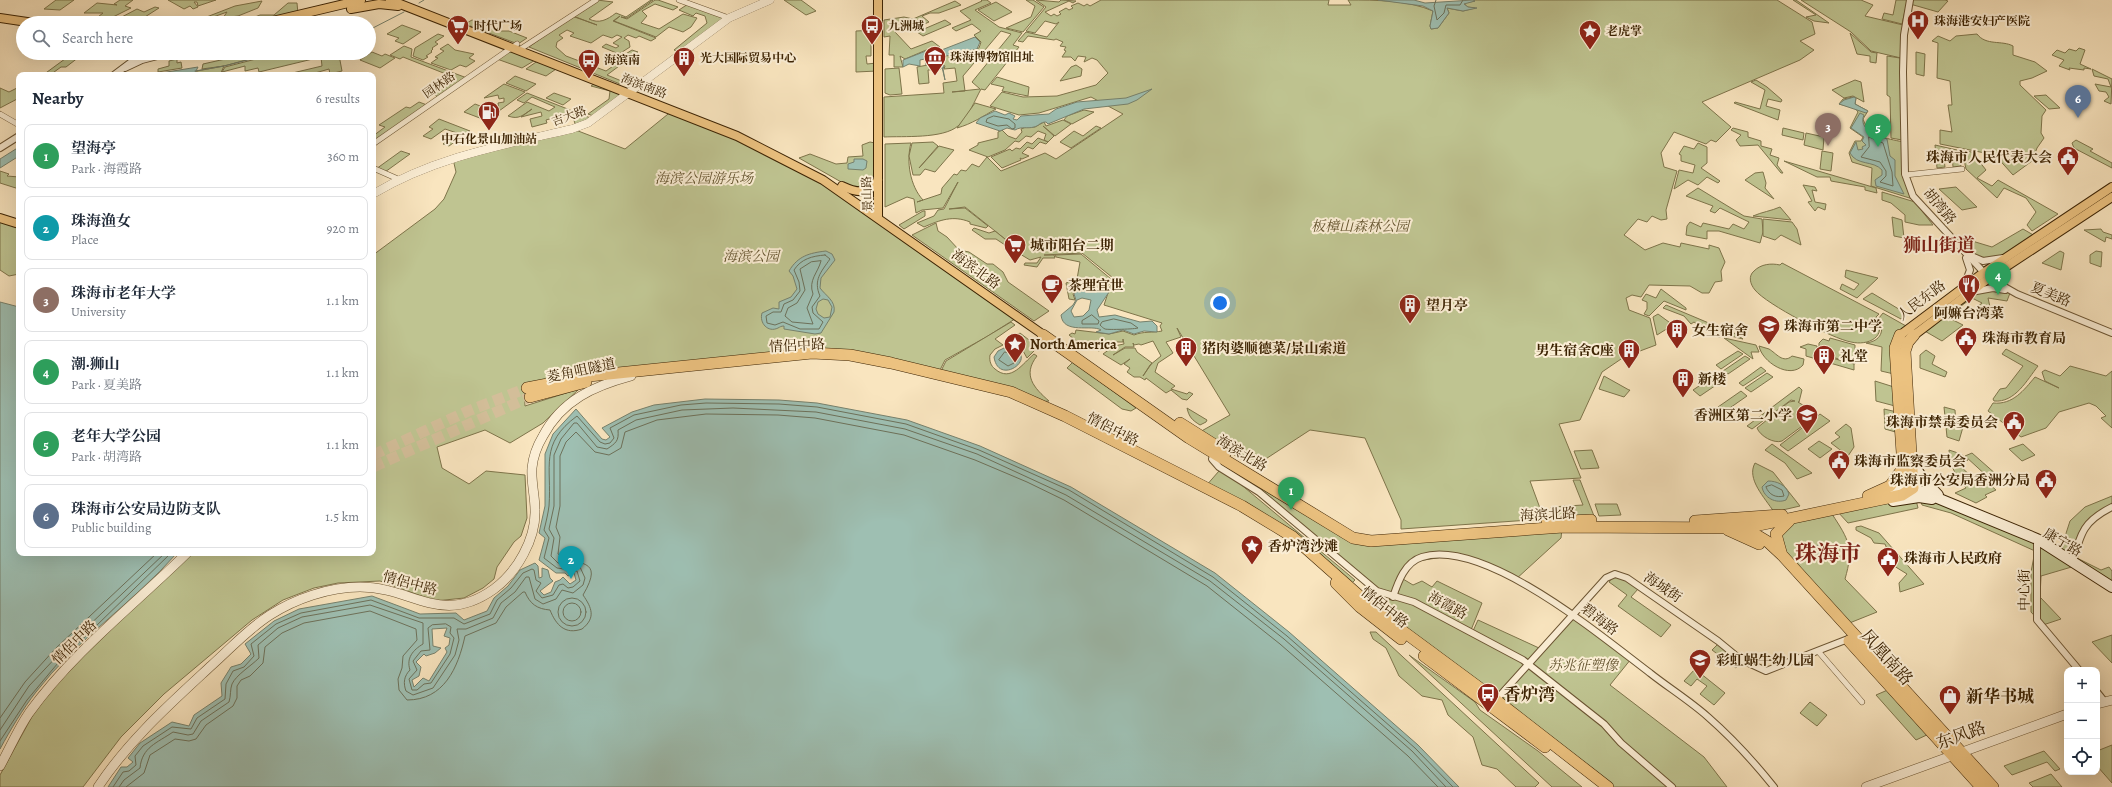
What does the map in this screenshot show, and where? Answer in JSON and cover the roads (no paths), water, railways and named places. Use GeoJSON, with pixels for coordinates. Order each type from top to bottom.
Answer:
{"type":"FeatureCollection","features":[{"type":"Feature","properties":{"kind":"main road"},"geometry":{"type":"LineString","coordinates":[[293,16],[360,0]]}},
{"type":"Feature","properties":{"kind":"main road"},"geometry":{"type":"LineString","coordinates":[[314,16],[375,0]]}},
{"type":"Feature","properties":{"kind":"main road","name":"海滨南路"},"geometry":{"type":"LineString","coordinates":[[390,0],[406,4]]}},
{"type":"Feature","properties":{"kind":"main road","name":"海滨南路"},"geometry":{"type":"LineString","coordinates":[[396,0],[631,92],[737,136],[778,155],[823,180],[880,215]]}},
{"type":"Feature","properties":{"kind":"main road","name":"吉大路"},"geometry":{"type":"LineString","coordinates":[[376,192],[398,179],[446,160],[578,127],[588,123],[729,18],[770,0]]}},
{"type":"Feature","properties":{"kind":"main road","name":"景山路"},"geometry":{"type":"LineString","coordinates":[[878,0],[878,180],[880,215]]}},
{"type":"Feature","properties":{"kind":"main road","name":"景山路"},"geometry":{"type":"LineString","coordinates":[[880,215],[884,0]]}},
{"type":"Feature","properties":{"kind":"main road"},"geometry":{"type":"LineString","coordinates":[[315,16],[379,4],[406,4]]}},
{"type":"Feature","properties":{"kind":"main road"},"geometry":{"type":"LineString","coordinates":[[0,18],[16,20]]}},
{"type":"Feature","properties":{"kind":"main road"},"geometry":{"type":"LineString","coordinates":[[0,24],[16,26]]}},
{"type":"Feature","properties":{"kind":"main road","name":"海滨南路"},"geometry":{"type":"LineString","coordinates":[[631,92],[743,133],[796,159],[842,186],[880,215]]}},
{"type":"Feature","properties":{"kind":"main road"},"geometry":{"type":"LineString","coordinates":[[842,186],[861,192],[870,190],[878,180]]}},
{"type":"Feature","properties":{"kind":"main road","name":"人民东路"},"geometry":{"type":"LineString","coordinates":[[1913,488],[1905,351],[1908,342],[1914,335],[2009,256],[2112,187]]}},
{"type":"Feature","properties":{"kind":"main road","name":"人民东路"},"geometry":{"type":"LineString","coordinates":[[1986,275],[2112,197]]}},
{"type":"Feature","properties":{"kind":"main road"},"geometry":{"type":"LineString","coordinates":[[0,214],[16,219]]}},
{"type":"Feature","properties":{"kind":"main road","name":"海滨北路"},"geometry":{"type":"LineString","coordinates":[[880,215],[1177,430],[1353,538],[1371,541],[1558,527],[1723,524]]}},
{"type":"Feature","properties":{"kind":"main road","name":"海滨北路"},"geometry":{"type":"LineString","coordinates":[[880,215],[1178,422],[1343,526],[1359,533],[1376,535],[1562,520],[1723,524],[1745,528],[1790,520]]}},
{"type":"Feature","properties":{"kind":"main road"},"geometry":{"type":"LineString","coordinates":[[0,218],[16,223]]}},
{"type":"Feature","properties":{"kind":"main road","name":"人民东路"},"geometry":{"type":"LineString","coordinates":[[1889,489],[1903,468],[1895,348],[1898,338],[1904,331],[1967,290]]}},
{"type":"Feature","properties":{"kind":"main road","name":"情侶中路"},"geometry":{"type":"LineString","coordinates":[[636,372],[812,353],[850,355],[987,385],[1032,400],[1242,506],[1293,537],[1313,553],[1381,615],[1496,700],[1608,787]]}},
{"type":"Feature","properties":{"kind":"main road","name":"情侶中路"},"geometry":{"type":"LineString","coordinates":[[636,372],[792,359],[836,358],[870,363],[985,389],[1042,410],[1235,508],[1275,532],[1301,550],[1377,621],[1494,707],[1598,787]]}},
{"type":"Feature","properties":{"kind":"main road","name":"菱角咀隧道"},"geometry":{"type":"LineString","coordinates":[[528,393],[636,372]]}},
{"type":"Feature","properties":{"kind":"main road"},"geometry":{"type":"LineString","coordinates":[[1912,462],[1931,490],[1948,502]]}},
{"type":"Feature","properties":{"kind":"main road"},"geometry":{"type":"LineString","coordinates":[[1790,520],[1902,495],[1913,488],[1900,473]]}},
{"type":"Feature","properties":{"kind":"main road","name":"康宁路"},"geometry":{"type":"LineString","coordinates":[[1889,489],[1901,485],[1913,488],[2036,539],[2112,587]]}},
{"type":"Feature","properties":{"kind":"main road"},"geometry":{"type":"LineString","coordinates":[[1723,524],[1774,516],[1877,494],[1889,489]]}},
{"type":"Feature","properties":{"kind":"main road"},"geometry":{"type":"LineString","coordinates":[[1864,503],[1878,504],[1919,497],[1948,502]]}},
{"type":"Feature","properties":{"kind":"main road"},"geometry":{"type":"LineString","coordinates":[[1765,544],[1763,525],[1774,516]]}},
{"type":"Feature","properties":{"kind":"main road","name":"凤凰南路"},"geometry":{"type":"LineString","coordinates":[[1782,555],[1777,544],[1776,534],[1790,520]]}},
{"type":"Feature","properties":{"kind":"main road","name":"康宁路"},"geometry":{"type":"LineString","coordinates":[[1997,522],[2070,561],[2112,591]]}},
{"type":"Feature","properties":{"kind":"main road","name":"凤凰南路"},"geometry":{"type":"LineString","coordinates":[[1723,524],[1747,538],[1765,544],[1848,639],[1957,753],[1993,787]]}},
{"type":"Feature","properties":{"kind":"main road","name":"凤凰南路"},"geometry":{"type":"LineString","coordinates":[[1745,528],[1782,555],[1957,753],[1981,787]]}},
{"type":"Feature","properties":{"kind":"street","name":"园林路"},"geometry":{"type":"LineString","coordinates":[[376,142],[518,47],[596,0]]}},
{"type":"Feature","properties":{"kind":"street"},"geometry":{"type":"LineString","coordinates":[[681,0],[729,18]]}},
{"type":"Feature","properties":{"kind":"street","name":"胡湾路"},"geometry":{"type":"LineString","coordinates":[[1910,0],[1904,35],[1906,175],[1913,196],[1963,252],[1986,275]]}},
{"type":"Feature","properties":{"kind":"street"},"geometry":{"type":"LineString","coordinates":[[118,72],[134,60]]}},
{"type":"Feature","properties":{"kind":"street"},"geometry":{"type":"LineString","coordinates":[[124,68],[148,60]]}},
{"type":"Feature","properties":{"kind":"street"},"geometry":{"type":"LineString","coordinates":[[0,114],[16,123]]}},
{"type":"Feature","properties":{"kind":"street"},"geometry":{"type":"LineString","coordinates":[[0,148],[16,138]]}},
{"type":"Feature","properties":{"kind":"street"},"geometry":{"type":"LineString","coordinates":[[376,169],[398,179]]}},
{"type":"Feature","properties":{"kind":"street"},"geometry":{"type":"LineString","coordinates":[[1906,175],[1962,169]]}},
{"type":"Feature","properties":{"kind":"street"},"geometry":{"type":"LineString","coordinates":[[1963,252],[1984,261],[1998,260],[2009,256]]}},
{"type":"Feature","properties":{"kind":"street"},"geometry":{"type":"LineString","coordinates":[[1963,252],[1970,267],[1967,290],[1995,288],[2017,294]]}},
{"type":"Feature","properties":{"kind":"street","name":"夏美路"},"geometry":{"type":"LineString","coordinates":[[1986,275],[2017,294],[2112,333]]}},
{"type":"Feature","properties":{"kind":"street","name":"情侶中路"},"geometry":{"type":"LineString","coordinates":[[98,787],[108,770],[137,736],[247,633],[270,616],[295,603],[328,591],[361,587],[384,590],[435,606],[452,607],[472,602],[489,593],[501,583],[524,553],[529,541],[534,517],[533,459],[549,423],[560,409],[580,395],[610,381],[636,372]]}},
{"type":"Feature","properties":{"kind":"street","name":"海霞路"},"geometry":{"type":"LineString","coordinates":[[1214,453],[1212,459],[1219,467],[1258,492],[1377,591],[1414,602],[1528,664],[1604,724],[1621,743],[1672,787]]}},
{"type":"Feature","properties":{"kind":"street"},"geometry":{"type":"LineString","coordinates":[[2073,561],[2082,528],[2093,516],[2112,507]]}},
{"type":"Feature","properties":{"kind":"street","name":"中心街"},"geometry":{"type":"LineString","coordinates":[[2038,544],[2037,620],[2076,667]]}},
{"type":"Feature","properties":{"kind":"street","name":"碧海路"},"geometry":{"type":"LineString","coordinates":[[1393,597],[1401,575],[1412,562],[1422,557],[1439,554],[1455,556],[1485,566],[1537,592],[1572,615],[1714,722],[1760,768],[1774,787]]}},
{"type":"Feature","properties":{"kind":"street","name":"情侶中路"},"geometry":{"type":"LineString","coordinates":[[0,766],[29,714],[49,688],[89,646],[184,556]]}},
{"type":"Feature","properties":{"kind":"street","name":"海城街"},"geometry":{"type":"LineString","coordinates":[[1496,700],[1606,578],[1615,574],[1627,578],[1718,641],[1740,659],[1766,671],[1848,639]]}},
{"type":"Feature","properties":{"kind":"street"},"geometry":{"type":"LineString","coordinates":[[1818,651],[1862,702]]}},
{"type":"Feature","properties":{"kind":"street","name":"东风路"},"geometry":{"type":"LineString","coordinates":[[1866,787],[2064,715]]}},
{"type":"Feature","properties":{"kind":"water"},"geometry":{"type":"Polygon","coordinates":[[[1378,0],[1414,0],[1425,3],[1473,0],[1475,1],[1464,4],[1468,7],[1477,8],[1463,11],[1447,8],[1449,13],[1438,28],[1431,29],[1430,26],[1433,11],[1423,6],[1378,0]]]}},
{"type":"Feature","properties":{"kind":"water"},"geometry":{"type":"Polygon","coordinates":[[[975,37],[980,42],[977,49],[937,58],[937,62],[944,66],[943,69],[945,80],[942,67],[933,63],[926,65],[925,59],[920,60],[920,66],[909,64],[903,67],[903,60],[931,49],[939,51],[975,37]]]}},
{"type":"Feature","properties":{"kind":"water"},"geometry":{"type":"Polygon","coordinates":[[[198,67],[196,72],[167,72],[198,67]]]}},
{"type":"Feature","properties":{"kind":"water"},"geometry":{"type":"Polygon","coordinates":[[[1152,89],[1137,100],[1128,104],[1084,109],[1048,124],[1044,122],[1031,128],[1020,128],[1015,130],[1007,128],[1000,131],[976,123],[980,118],[995,111],[1005,115],[1009,113],[1015,116],[1013,119],[1017,120],[1021,116],[1049,114],[1056,109],[1077,102],[1126,98],[1152,89]]]}},
{"type":"Feature","properties":{"kind":"water"},"geometry":{"type":"Polygon","coordinates":[[[1854,97],[1856,98],[1855,104],[1868,111],[1866,113],[1839,104],[1844,100],[1854,97]]]}},
{"type":"Feature","properties":{"kind":"water"},"geometry":{"type":"Polygon","coordinates":[[[1860,113],[1864,115],[1864,124],[1869,131],[1887,139],[1890,156],[1895,160],[1895,176],[1904,194],[1876,186],[1875,180],[1882,175],[1882,170],[1874,165],[1857,160],[1850,153],[1856,142],[1858,150],[1863,149],[1862,147],[1866,145],[1862,141],[1864,137],[1851,128],[1860,113]]]}},
{"type":"Feature","properties":{"kind":"water"},"geometry":{"type":"Polygon","coordinates":[[[16,149],[16,158],[0,168],[0,159],[16,149]]]}},
{"type":"Feature","properties":{"kind":"water"},"geometry":{"type":"Polygon","coordinates":[[[854,159],[863,159],[867,161],[866,168],[863,170],[848,169],[848,164],[854,162],[854,159]]]}},
{"type":"Feature","properties":{"kind":"water"},"geometry":{"type":"Polygon","coordinates":[[[826,251],[832,254],[835,260],[821,278],[820,288],[834,305],[834,312],[821,333],[815,334],[784,329],[784,326],[771,329],[765,326],[761,317],[762,313],[773,308],[779,309],[779,302],[791,297],[797,289],[793,276],[789,271],[792,266],[804,256],[826,251]],[[823,299],[818,302],[816,309],[818,314],[824,318],[830,317],[832,307],[828,300],[823,299]]]}},
{"type":"Feature","properties":{"kind":"water"},"geometry":{"type":"Polygon","coordinates":[[[1086,287],[1097,290],[1108,287],[1111,289],[1097,310],[1099,317],[1115,315],[1140,322],[1152,321],[1157,326],[1157,332],[1144,331],[1134,334],[1123,330],[1109,334],[1096,332],[1101,330],[1097,328],[1078,328],[1067,325],[1063,321],[1061,315],[1073,305],[1076,300],[1074,294],[1078,289],[1086,287]],[[1082,298],[1077,300],[1071,311],[1074,317],[1083,316],[1089,310],[1091,300],[1082,298]]]}},
{"type":"Feature","properties":{"kind":"water"},"geometry":{"type":"Polygon","coordinates":[[[0,302],[16,306],[16,556],[174,556],[142,588],[69,655],[52,673],[26,706],[0,749],[0,302]]]}},
{"type":"Feature","properties":{"kind":"water"},"geometry":{"type":"Polygon","coordinates":[[[1004,348],[1016,351],[1021,355],[1021,361],[1017,366],[1004,370],[998,366],[994,357],[998,351],[1004,348]]]}},
{"type":"Feature","properties":{"kind":"water"},"geometry":{"type":"Polygon","coordinates":[[[705,399],[779,400],[817,403],[907,420],[980,446],[1071,487],[1215,573],[1289,632],[1418,745],[1459,787],[108,787],[121,767],[127,767],[133,762],[128,758],[140,743],[172,722],[189,726],[194,715],[222,696],[221,683],[231,667],[241,664],[251,654],[245,644],[274,621],[299,609],[372,596],[420,614],[456,613],[464,620],[487,611],[494,598],[508,586],[520,570],[535,563],[538,566],[539,578],[542,577],[542,568],[548,570],[550,578],[553,581],[540,591],[544,595],[551,592],[555,582],[563,577],[570,584],[576,580],[574,573],[568,576],[565,573],[556,573],[539,560],[545,538],[539,533],[545,506],[545,454],[553,434],[576,409],[602,439],[606,440],[610,437],[602,428],[632,412],[654,405],[705,399]],[[447,628],[432,629],[433,646],[441,648],[435,653],[426,656],[424,654],[416,662],[421,667],[419,676],[412,680],[414,687],[423,678],[429,681],[447,652],[445,648],[449,645],[450,638],[444,636],[447,628]]]}},
{"type":"Feature","properties":{"kind":"water"},"geometry":{"type":"Polygon","coordinates":[[[1768,481],[1778,483],[1786,488],[1789,494],[1786,500],[1775,501],[1765,494],[1762,487],[1768,481]]]}},
{"type":"Feature","properties":{"kind":"water"},"geometry":{"type":"Polygon","coordinates":[[[1824,543],[1835,549],[1838,555],[1836,559],[1826,560],[1817,554],[1816,546],[1824,543]]]}},
{"type":"Feature","properties":{"kind":"waterway"},"geometry":{"type":"LineString","coordinates":[[419,3],[424,0]]}},
{"type":"Feature","properties":{"kind":"waterway"},"geometry":{"type":"LineString","coordinates":[[376,26],[404,12]]}},
{"type":"Feature","properties":{"kind":"waterway"},"geometry":{"type":"LineString","coordinates":[[195,71],[248,60]]}},
{"type":"Feature","properties":{"kind":"tunnel"},"geometry":{"type":"LineString","coordinates":[[376,454],[468,411],[527,388]]}},
{"type":"Feature","properties":{"kind":"tunnel"},"geometry":{"type":"LineString","coordinates":[[376,466],[530,397]]}},
{"type":"Feature","properties":{"kind":"place","name":"珠海港安妇产医院"},"geometry":{"type":"Point","coordinates":[1918,40]}},
{"type":"Feature","properties":{"kind":"place","name":"时代广场"},"geometry":{"type":"Point","coordinates":[458,46]}},
{"type":"Feature","properties":{"kind":"place","name":"九洲城"},"geometry":{"type":"Point","coordinates":[872,46]}},
{"type":"Feature","properties":{"kind":"place","name":"老虎掌"},"geometry":{"type":"Point","coordinates":[1590,50]}},
{"type":"Feature","properties":{"kind":"place","name":"珠海博物馆旧址"},"geometry":{"type":"Point","coordinates":[935,76]}},
{"type":"Feature","properties":{"kind":"place","name":"光大国际贸易中心"},"geometry":{"type":"Point","coordinates":[684,78]}},
{"type":"Feature","properties":{"kind":"place","name":"海滨南"},"geometry":{"type":"Point","coordinates":[589,80]}},
{"type":"Feature","properties":{"kind":"place","name":"珠海市公安局边防支队"},"geometry":{"type":"Point","coordinates":[2078,118]}},
{"type":"Feature","properties":{"kind":"place","name":"中石化景山加油站"},"geometry":{"type":"Point","coordinates":[489,132]}},
{"type":"Feature","properties":{"kind":"place","name":"珠海市老年大学"},"geometry":{"type":"Point","coordinates":[1828,146]}},
{"type":"Feature","properties":{"kind":"place","name":"老年大学公园"},"geometry":{"type":"Point","coordinates":[1878,147]}},
{"type":"Feature","properties":{"kind":"place","name":"珠海市人民代表大会"},"geometry":{"type":"Point","coordinates":[2068,176]}},
{"type":"Feature","properties":{"kind":"place","name":"城市阳台二期"},"geometry":{"type":"Point","coordinates":[1015,264]}},
{"type":"Feature","properties":{"kind":"place","name":"潮·狮山"},"geometry":{"type":"Point","coordinates":[1998,295]}},
{"type":"Feature","properties":{"kind":"place","name":"茶理宜世"},"geometry":{"type":"Point","coordinates":[1052,304]}},
{"type":"Feature","properties":{"kind":"place","name":"阿嫲台湾菜"},"geometry":{"type":"Point","coordinates":[1969,304]}},
{"type":"Feature","properties":{"kind":"place","name":"望月亭"},"geometry":{"type":"Point","coordinates":[1410,324]}},
{"type":"Feature","properties":{"kind":"place","name":"珠海市第二中学"},"geometry":{"type":"Point","coordinates":[1769,346]}},
{"type":"Feature","properties":{"kind":"place","name":"女生宿舍"},"geometry":{"type":"Point","coordinates":[1677,350]}},
{"type":"Feature","properties":{"kind":"place","name":"珠海市教育局"},"geometry":{"type":"Point","coordinates":[1966,358]}},
{"type":"Feature","properties":{"kind":"place","name":"North America"},"geometry":{"type":"Point","coordinates":[1015,364]}},
{"type":"Feature","properties":{"kind":"place","name":"猪肉婆顺德菜/景山索道"},"geometry":{"type":"Point","coordinates":[1186,368]}},
{"type":"Feature","properties":{"kind":"place","name":"男生宿舍C座"},"geometry":{"type":"Point","coordinates":[1629,370]}},
{"type":"Feature","properties":{"kind":"place","name":"礼堂"},"geometry":{"type":"Point","coordinates":[1824,376]}},
{"type":"Feature","properties":{"kind":"place","name":"新楼"},"geometry":{"type":"Point","coordinates":[1683,398]}},
{"type":"Feature","properties":{"kind":"place","name":"香洲区第二小学"},"geometry":{"type":"Point","coordinates":[1807,434]}},
{"type":"Feature","properties":{"kind":"place","name":"珠海市禁毒委员会"},"geometry":{"type":"Point","coordinates":[2014,442]}},
{"type":"Feature","properties":{"kind":"place","name":"珠海市监察委员会"},"geometry":{"type":"Point","coordinates":[1839,480]}},
{"type":"Feature","properties":{"kind":"place","name":"珠海市公安局香洲分局"},"geometry":{"type":"Point","coordinates":[2046,500]}},
{"type":"Feature","properties":{"kind":"place","name":"望海亭"},"geometry":{"type":"Point","coordinates":[1291,510]}},
{"type":"Feature","properties":{"kind":"place","name":"香炉湾沙滩"},"geometry":{"type":"Point","coordinates":[1252,566]}},
{"type":"Feature","properties":{"kind":"place","name":"珠海市人民政府"},"geometry":{"type":"Point","coordinates":[1888,578]}},
{"type":"Feature","properties":{"kind":"place","name":"珠海渔女"},"geometry":{"type":"Point","coordinates":[571,579]}},
{"type":"Feature","properties":{"kind":"place","name":"彩虹蜗牛幼儿园"},"geometry":{"type":"Point","coordinates":[1700,680]}},
{"type":"Feature","properties":{"kind":"place","name":"香炉湾"},"geometry":{"type":"Point","coordinates":[1488,714]}},
{"type":"Feature","properties":{"kind":"place","name":"新华书城"},"geometry":{"type":"Point","coordinates":[1950,716]}},
{"type":"Feature","properties":{"kind":"district","name":"狮山街道"},"geometry":{"type":"Point","coordinates":[1939,245]}},
{"type":"Feature","properties":{"kind":"district","name":"珠海市"},"geometry":{"type":"Point","coordinates":[1828,553]}},
{"type":"Feature","properties":{"kind":"park label","name":"海滨公园游乐场"},"geometry":{"type":"Point","coordinates":[704,178]}},
{"type":"Feature","properties":{"kind":"park label","name":"板樟山森林公园"},"geometry":{"type":"Point","coordinates":[1360,226]}},
{"type":"Feature","properties":{"kind":"park label","name":"海滨公园"},"geometry":{"type":"Point","coordinates":[751,256]}},
{"type":"Feature","properties":{"kind":"park label","name":"苏兆征塑像"},"geometry":{"type":"Point","coordinates":[1583,665]}}]}
